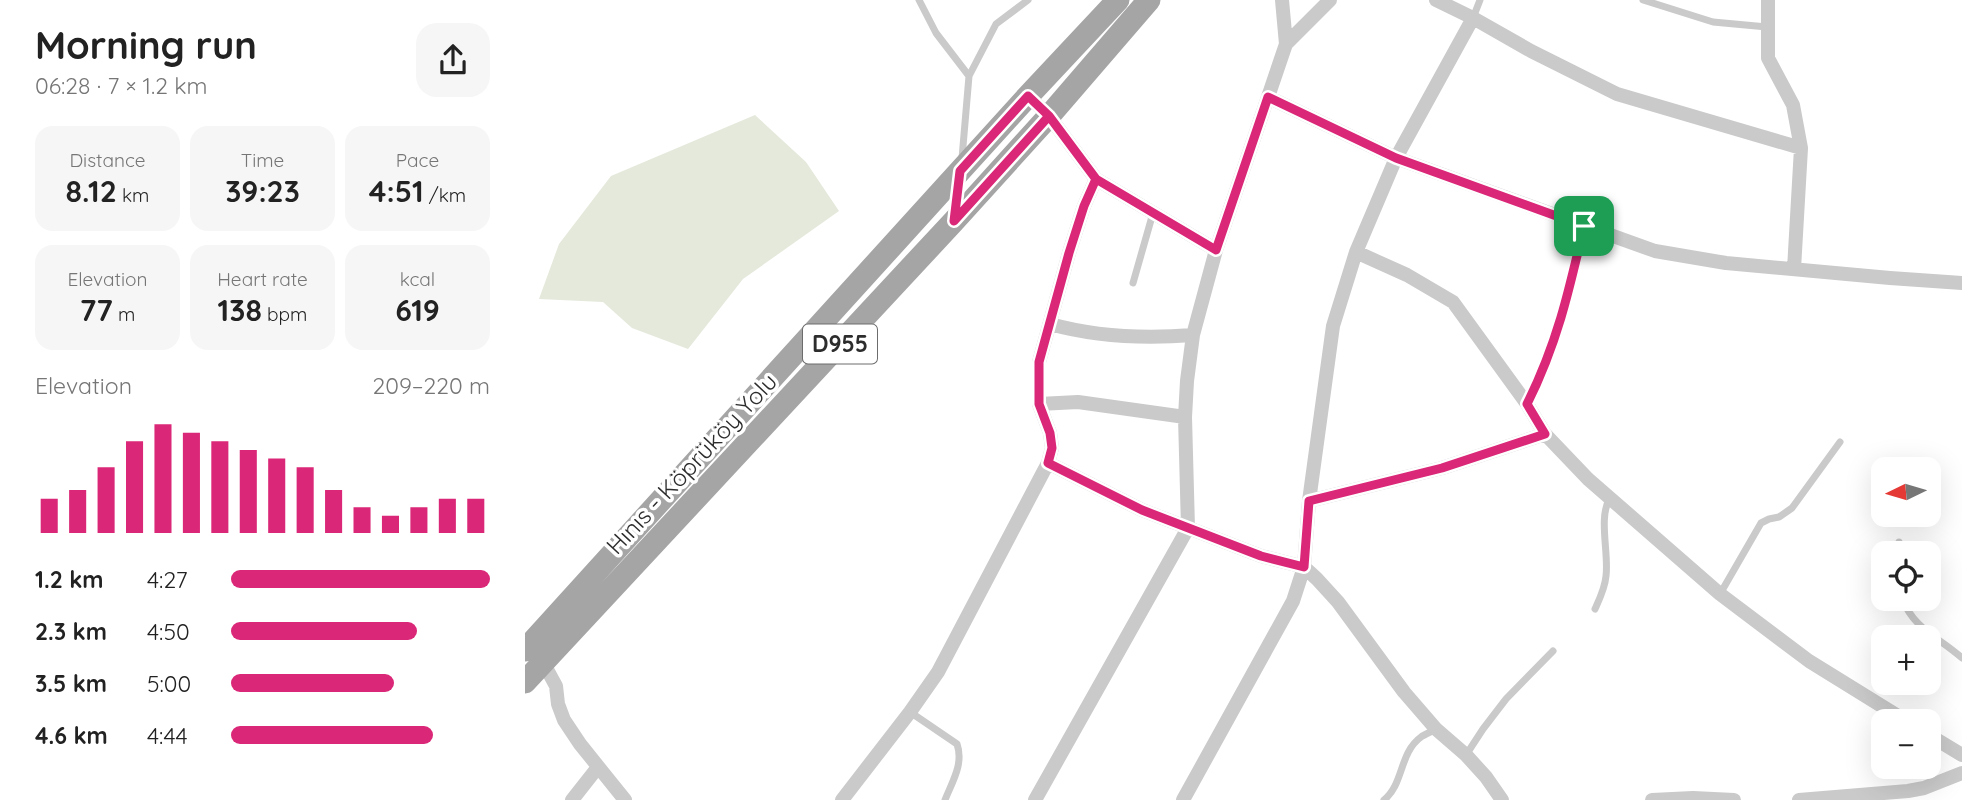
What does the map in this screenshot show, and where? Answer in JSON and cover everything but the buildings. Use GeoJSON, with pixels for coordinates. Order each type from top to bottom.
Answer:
{"type":"FeatureCollection","features":[{"type":"Feature","properties":{"kind":"main road","name":"Hınıs - Köprüköy Yolu"},"geometry":{"type":"LineString","coordinates":[[525,682],[534,656],[960,171],[1118,0]]}},
{"type":"Feature","properties":{"kind":"main road","name":"Hınıs - Köprüköy Yolu"},"geometry":{"type":"LineString","coordinates":[[534,656],[954,221],[1149,0]]}},
{"type":"Feature","properties":{"kind":"street"},"geometry":{"type":"LineString","coordinates":[[1035,800],[1188,528],[1185,417],[1193,335],[1216,250],[1286,44],[1282,0]]}},
{"type":"Feature","properties":{"kind":"street"},"geometry":{"type":"LineString","coordinates":[[1286,44],[1330,0]]}},
{"type":"Feature","properties":{"kind":"street"},"geometry":{"type":"LineString","coordinates":[[1436,0],[1617,94],[1801,148]]}},
{"type":"Feature","properties":{"kind":"street"},"geometry":{"type":"LineString","coordinates":[[1768,0],[1768,58],[1793,105],[1801,148],[1794,270]]}},
{"type":"Feature","properties":{"kind":"street"},"geometry":{"type":"LineString","coordinates":[[1183,800],[1293,601],[1304,567],[1309,501],[1333,326],[1356,252],[1396,158],[1473,18]]}},
{"type":"Feature","properties":{"kind":"street"},"geometry":{"type":"LineString","coordinates":[[1028,96],[1049,116],[1096,179],[1216,250]]}},
{"type":"Feature","properties":{"kind":"street"},"geometry":{"type":"LineString","coordinates":[[1268,97],[1396,158],[1655,251],[1726,263],[1962,283]]}},
{"type":"Feature","properties":{"kind":"street"},"geometry":{"type":"LineString","coordinates":[[842,800],[937,673],[1048,463],[1052,448],[1050,433],[1039,404],[1039,362],[1069,253],[1096,179]]}},
{"type":"Feature","properties":{"kind":"street"},"geometry":{"type":"LineString","coordinates":[[1356,252],[1407,275],[1453,302],[1527,404],[1545,434],[1588,479],[1720,594],[1809,661],[1887,709]]}},
{"type":"Feature","properties":{"kind":"street"},"geometry":{"type":"LineString","coordinates":[[1050,324],[1080,332],[1137,337],[1193,335]]}},
{"type":"Feature","properties":{"kind":"street"},"geometry":{"type":"LineString","coordinates":[[1039,404],[1078,402],[1185,417]]}},
{"type":"Feature","properties":{"kind":"street"},"geometry":{"type":"LineString","coordinates":[[1309,501],[1442,468],[1545,434]]}},
{"type":"Feature","properties":{"kind":"street"},"geometry":{"type":"LineString","coordinates":[[1048,463],[1142,510],[1261,556],[1304,567],[1338,602],[1404,692],[1436,729],[1486,777],[1502,800]]}},
{"type":"Feature","properties":{"kind":"street"},"geometry":{"type":"LineString","coordinates":[[534,656],[556,686],[558,704],[565,720],[625,800]]}},
{"type":"Feature","properties":{"kind":"street"},"geometry":{"type":"LineString","coordinates":[[1941,742],[1962,755]]}},
{"type":"Feature","properties":{"kind":"street"},"geometry":{"type":"LineString","coordinates":[[572,800],[598,767]]}},
{"type":"Feature","properties":{"kind":"street"},"geometry":{"type":"LineString","coordinates":[[1799,800],[1893,793],[1923,794],[1962,773]]}},
{"type":"Feature","properties":{"kind":"street"},"geometry":{"type":"LineString","coordinates":[[1652,800],[1734,800]]}},
{"type":"Feature","properties":{"kind":"lane"},"geometry":{"type":"LineString","coordinates":[[919,0],[936,33],[969,76]]}},
{"type":"Feature","properties":{"kind":"lane"},"geometry":{"type":"LineString","coordinates":[[954,221],[969,76],[996,24],[1028,0]]}},
{"type":"Feature","properties":{"kind":"lane"},"geometry":{"type":"LineString","coordinates":[[1473,18],[1480,0]]}},
{"type":"Feature","properties":{"kind":"lane"},"geometry":{"type":"LineString","coordinates":[[1643,0],[1713,22],[1767,27]]}},
{"type":"Feature","properties":{"kind":"lane"},"geometry":{"type":"LineString","coordinates":[[1133,283],[1153,214]]}},
{"type":"Feature","properties":{"kind":"lane"},"geometry":{"type":"LineString","coordinates":[[1527,404],[1542,373],[1561,321],[1584,226]]}},
{"type":"Feature","properties":{"kind":"lane"},"geometry":{"type":"LineString","coordinates":[[1720,594],[1761,523],[1779,517],[1793,508],[1840,442]]}},
{"type":"Feature","properties":{"kind":"lane"},"geometry":{"type":"LineString","coordinates":[[1595,608],[1606,577],[1604,509],[1610,498]]}},
{"type":"Feature","properties":{"kind":"lane"},"geometry":{"type":"LineString","coordinates":[[1908,611],[1919,626],[1962,658]]}},
{"type":"Feature","properties":{"kind":"lane"},"geometry":{"type":"LineString","coordinates":[[1466,755],[1506,699],[1553,651]]}},
{"type":"Feature","properties":{"kind":"lane"},"geometry":{"type":"LineString","coordinates":[[910,712],[957,744],[960,752],[959,764],[945,800]]}},
{"type":"Feature","properties":{"kind":"lane"},"geometry":{"type":"LineString","coordinates":[[1384,800],[1396,786],[1409,750],[1421,737],[1436,729]]}},
{"type":"Feature","properties":{"kind":"shaded area"},"geometry":{"type":"Polygon","coordinates":[[[755,115],[806,162],[839,211],[743,279],[688,349],[632,328],[603,302],[539,299],[559,244],[611,176],[755,115]]]}},
{"type":"Feature","properties":{"kind":"route"},"geometry":{"type":"LineString","coordinates":[[1584,226],[1396,158],[1268,97],[1216,250],[1096,179],[1049,116],[1028,96],[960,171],[954,221],[1049,116],[1096,179],[1069,253],[1039,362],[1039,404],[1050,433],[1052,448],[1048,463],[1142,510],[1261,556],[1304,567],[1309,501],[1442,468],[1545,434],[1527,404],[1554,344],[1584,226]]}}]}
